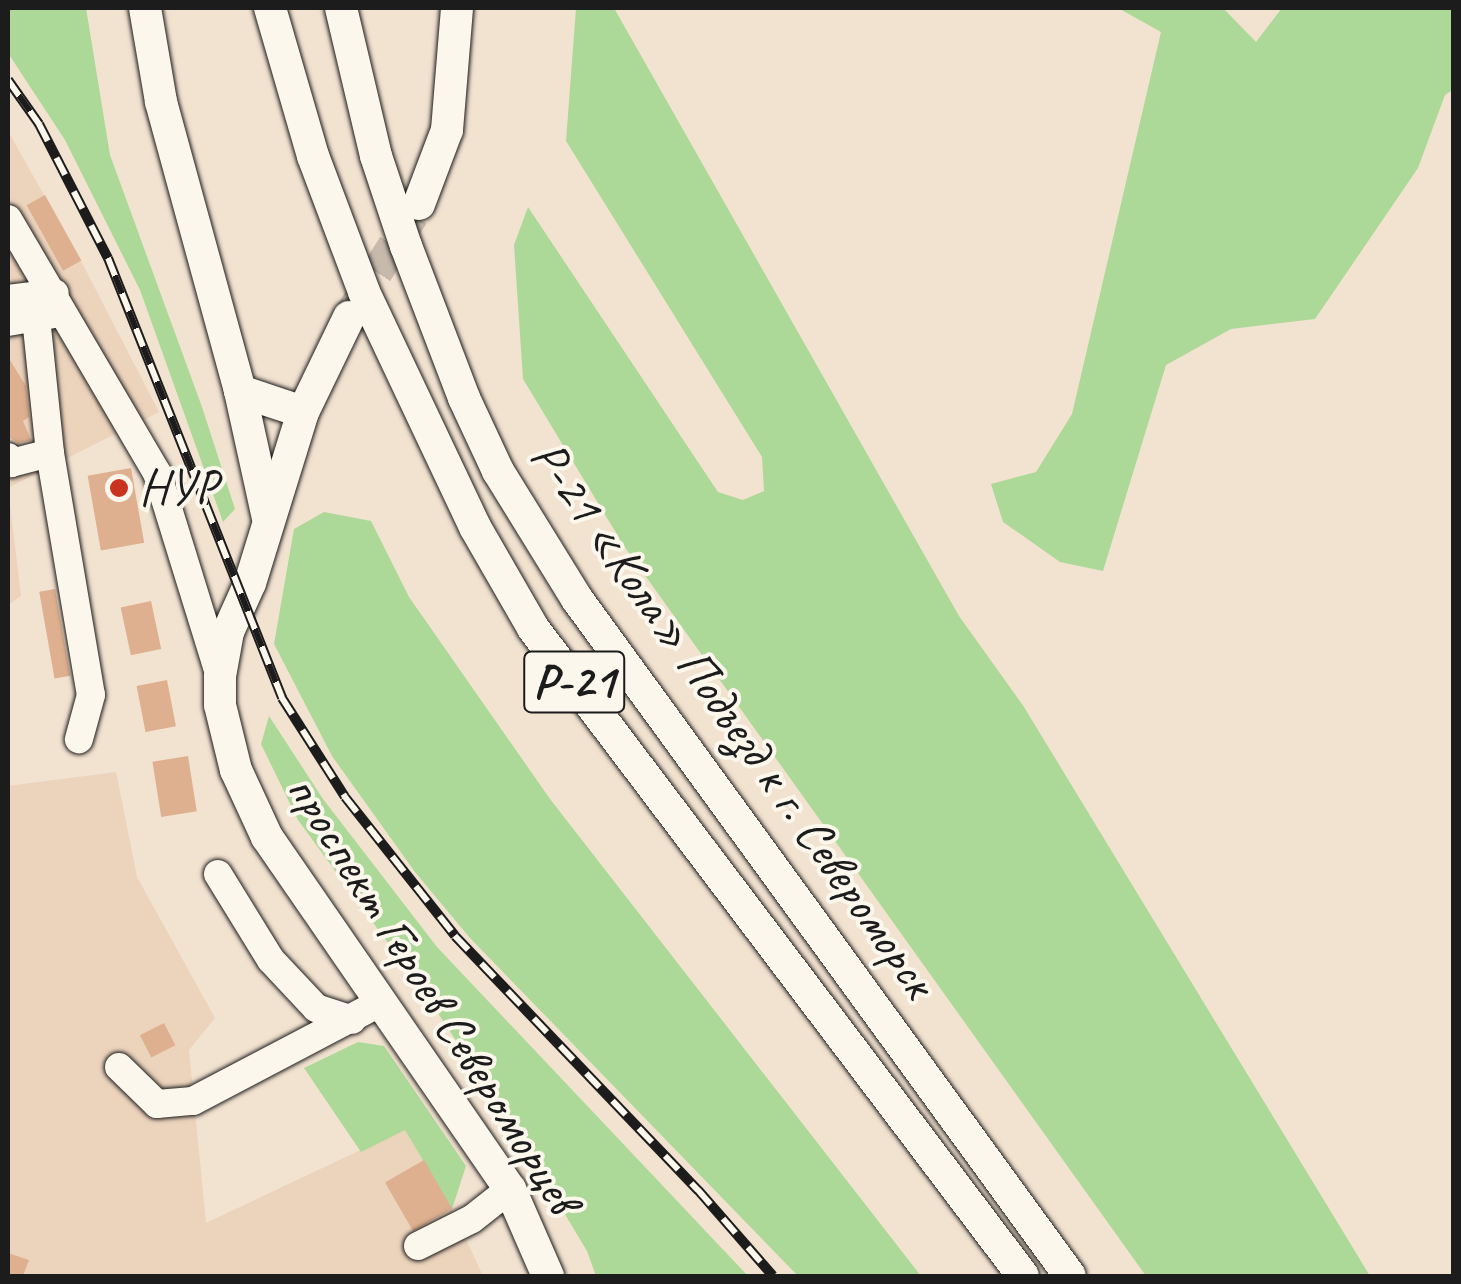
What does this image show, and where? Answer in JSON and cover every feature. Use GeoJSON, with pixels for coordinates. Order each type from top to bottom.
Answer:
{"type":"FeatureCollection","features":[{"type":"Feature","properties":{"kind":"main road","name":"проспект Героев Североморцев"},"geometry":{"type":"LineString","coordinates":[[146,8],[161,102],[240,390],[268,521],[250,583],[228,632],[220,676],[220,705],[236,770],[267,837],[366,1012],[510,1190],[548,1276]]}},
{"type":"Feature","properties":{"kind":"main road","name":"Р-21 «Кола» Подъезд к г. Североморск"},"geometry":{"type":"LineString","coordinates":[[270,8],[313,156],[364,292],[476,526],[533,628],[1023,1276]]}},
{"type":"Feature","properties":{"kind":"main road","name":"Р-21 «Кола» Подъезд к г. Североморск"},"geometry":{"type":"LineString","coordinates":[[341,8],[376,156],[406,246],[498,471],[577,599],[1070,1276]]}},
{"type":"Feature","properties":{"kind":"main road"},"geometry":{"type":"LineString","coordinates":[[420,204],[448,130],[457,8]]}},
{"type":"Feature","properties":{"kind":"main road"},"geometry":{"type":"LineString","coordinates":[[268,521],[303,412],[348,317]]}},
{"type":"Feature","properties":{"kind":"main road"},"geometry":{"type":"LineString","coordinates":[[240,390],[303,412]]}},
{"type":"Feature","properties":{"kind":"lane"},"geometry":{"type":"LineString","coordinates":[[8,219],[157,473],[220,676]]}},
{"type":"Feature","properties":{"kind":"lane"},"geometry":{"type":"LineString","coordinates":[[8,300],[60,303]]}},
{"type":"Feature","properties":{"kind":"lane"},"geometry":{"type":"LineString","coordinates":[[8,322],[36,318],[60,303]]}},
{"type":"Feature","properties":{"kind":"lane"},"geometry":{"type":"LineString","coordinates":[[36,318],[50,453],[91,694],[79,740]]}},
{"type":"Feature","properties":{"kind":"lane"},"geometry":{"type":"LineString","coordinates":[[8,458],[11,463],[50,453]]}},
{"type":"Feature","properties":{"kind":"lane"},"geometry":{"type":"LineString","coordinates":[[218,874],[282,972],[316,1008],[366,1012]]}},
{"type":"Feature","properties":{"kind":"lane"},"geometry":{"type":"LineString","coordinates":[[120,1067],[157,1104],[193,1101],[366,1012]]}},
{"type":"Feature","properties":{"kind":"lane"},"geometry":{"type":"LineString","coordinates":[[418,1246],[472,1219],[510,1190]]}},
{"type":"Feature","properties":{"kind":"shaded area"},"geometry":{"type":"Polygon","coordinates":[[[8,131],[159,412],[8,488],[8,131]]]}},
{"type":"Feature","properties":{"kind":"shaded area"},"geometry":{"type":"Polygon","coordinates":[[[8,488],[21,596],[8,605],[8,488]]]}},
{"type":"Feature","properties":{"kind":"shaded area"},"geometry":{"type":"Polygon","coordinates":[[[116,772],[137,877],[215,1018],[189,1050],[206,1223],[405,1129],[452,1209],[483,1276],[8,1276],[8,786],[116,772]]]}},
{"type":"Feature","properties":{"kind":"green space"},"geometry":{"type":"Polygon","coordinates":[[[8,8],[86,8],[110,155],[235,509],[223,522],[140,290],[65,140],[8,53],[8,8]]]}},
{"type":"Feature","properties":{"kind":"green space"},"geometry":{"type":"Polygon","coordinates":[[[576,8],[614,8],[959,616],[1024,707],[1370,1276],[1146,1276],[624,546],[523,379],[514,245],[528,207],[718,492],[743,500],[764,491],[762,457],[566,141],[576,8]]]}},
{"type":"Feature","properties":{"kind":"green space"},"geometry":{"type":"Polygon","coordinates":[[[1118,8],[1223,8],[1256,42],[1282,8],[1453,8],[1454,89],[1445,95],[1418,168],[1315,319],[1231,329],[1166,365],[1103,571],[1060,562],[1003,522],[991,484],[1036,472],[1072,414],[1161,32],[1118,8]]]}},
{"type":"Feature","properties":{"kind":"green space"},"geometry":{"type":"Polygon","coordinates":[[[324,512],[371,521],[409,597],[550,799],[921,1276],[798,1276],[470,938],[415,872],[332,756],[274,644],[294,529],[324,512]]]}},
{"type":"Feature","properties":{"kind":"green space"},"geometry":{"type":"Polygon","coordinates":[[[269,716],[323,799],[437,947],[748,1276],[596,1276],[587,1251],[509,1121],[426,995],[298,820],[261,744],[269,716]]]}},
{"type":"Feature","properties":{"kind":"green space"},"geometry":{"type":"Polygon","coordinates":[[[358,1042],[384,1046],[466,1166],[452,1209],[405,1130],[361,1152],[304,1068],[358,1042]]]}},
{"type":"Feature","properties":{"kind":"building"},"geometry":{"type":"Polygon","coordinates":[[[45,195],[81,261],[63,271],[27,205],[45,195]]]}},
{"type":"Feature","properties":{"kind":"building"},"geometry":{"type":"Polygon","coordinates":[[[8,357],[26,386],[29,417],[23,421],[31,440],[18,443],[8,436],[8,357]]]}},
{"type":"Feature","properties":{"kind":"building"},"geometry":{"type":"Polygon","coordinates":[[[131,468],[144,543],[101,550],[88,476],[131,468]]]}},
{"type":"Feature","properties":{"kind":"building"},"geometry":{"type":"Polygon","coordinates":[[[55,589],[70,676],[55,678],[39,592],[55,589]]]}},
{"type":"Feature","properties":{"kind":"building"},"geometry":{"type":"Polygon","coordinates":[[[151,601],[161,649],[131,655],[121,607],[151,601]]]}},
{"type":"Feature","properties":{"kind":"building"},"geometry":{"type":"Polygon","coordinates":[[[167,680],[176,726],[146,732],[137,686],[167,680]]]}},
{"type":"Feature","properties":{"kind":"building"},"geometry":{"type":"Polygon","coordinates":[[[188,756],[197,811],[161,817],[152,762],[188,756]]]}},
{"type":"Feature","properties":{"kind":"building"},"geometry":{"type":"Polygon","coordinates":[[[164,1023],[175,1045],[151,1058],[140,1035],[164,1023]]]}},
{"type":"Feature","properties":{"kind":"building"},"geometry":{"type":"Polygon","coordinates":[[[424,1160],[452,1208],[413,1231],[385,1182],[424,1160]]]}},
{"type":"Feature","properties":{"kind":"building"},"geometry":{"type":"Polygon","coordinates":[[[8,1253],[29,1260],[23,1276],[8,1276],[8,1253]]]}},
{"type":"Feature","properties":{"kind":"tunnel"},"geometry":{"type":"LineString","coordinates":[[351,313],[413,215]]}},
{"type":"Feature","properties":{"kind":"railway"},"geometry":{"type":"LineString","coordinates":[[8,80],[39,124],[108,258],[282,698],[345,797],[455,936],[698,1190],[773,1276]]}},
{"type":"Feature","properties":{"kind":"place","name":"НУР"},"geometry":{"type":"Point","coordinates":[119,488]}}]}
